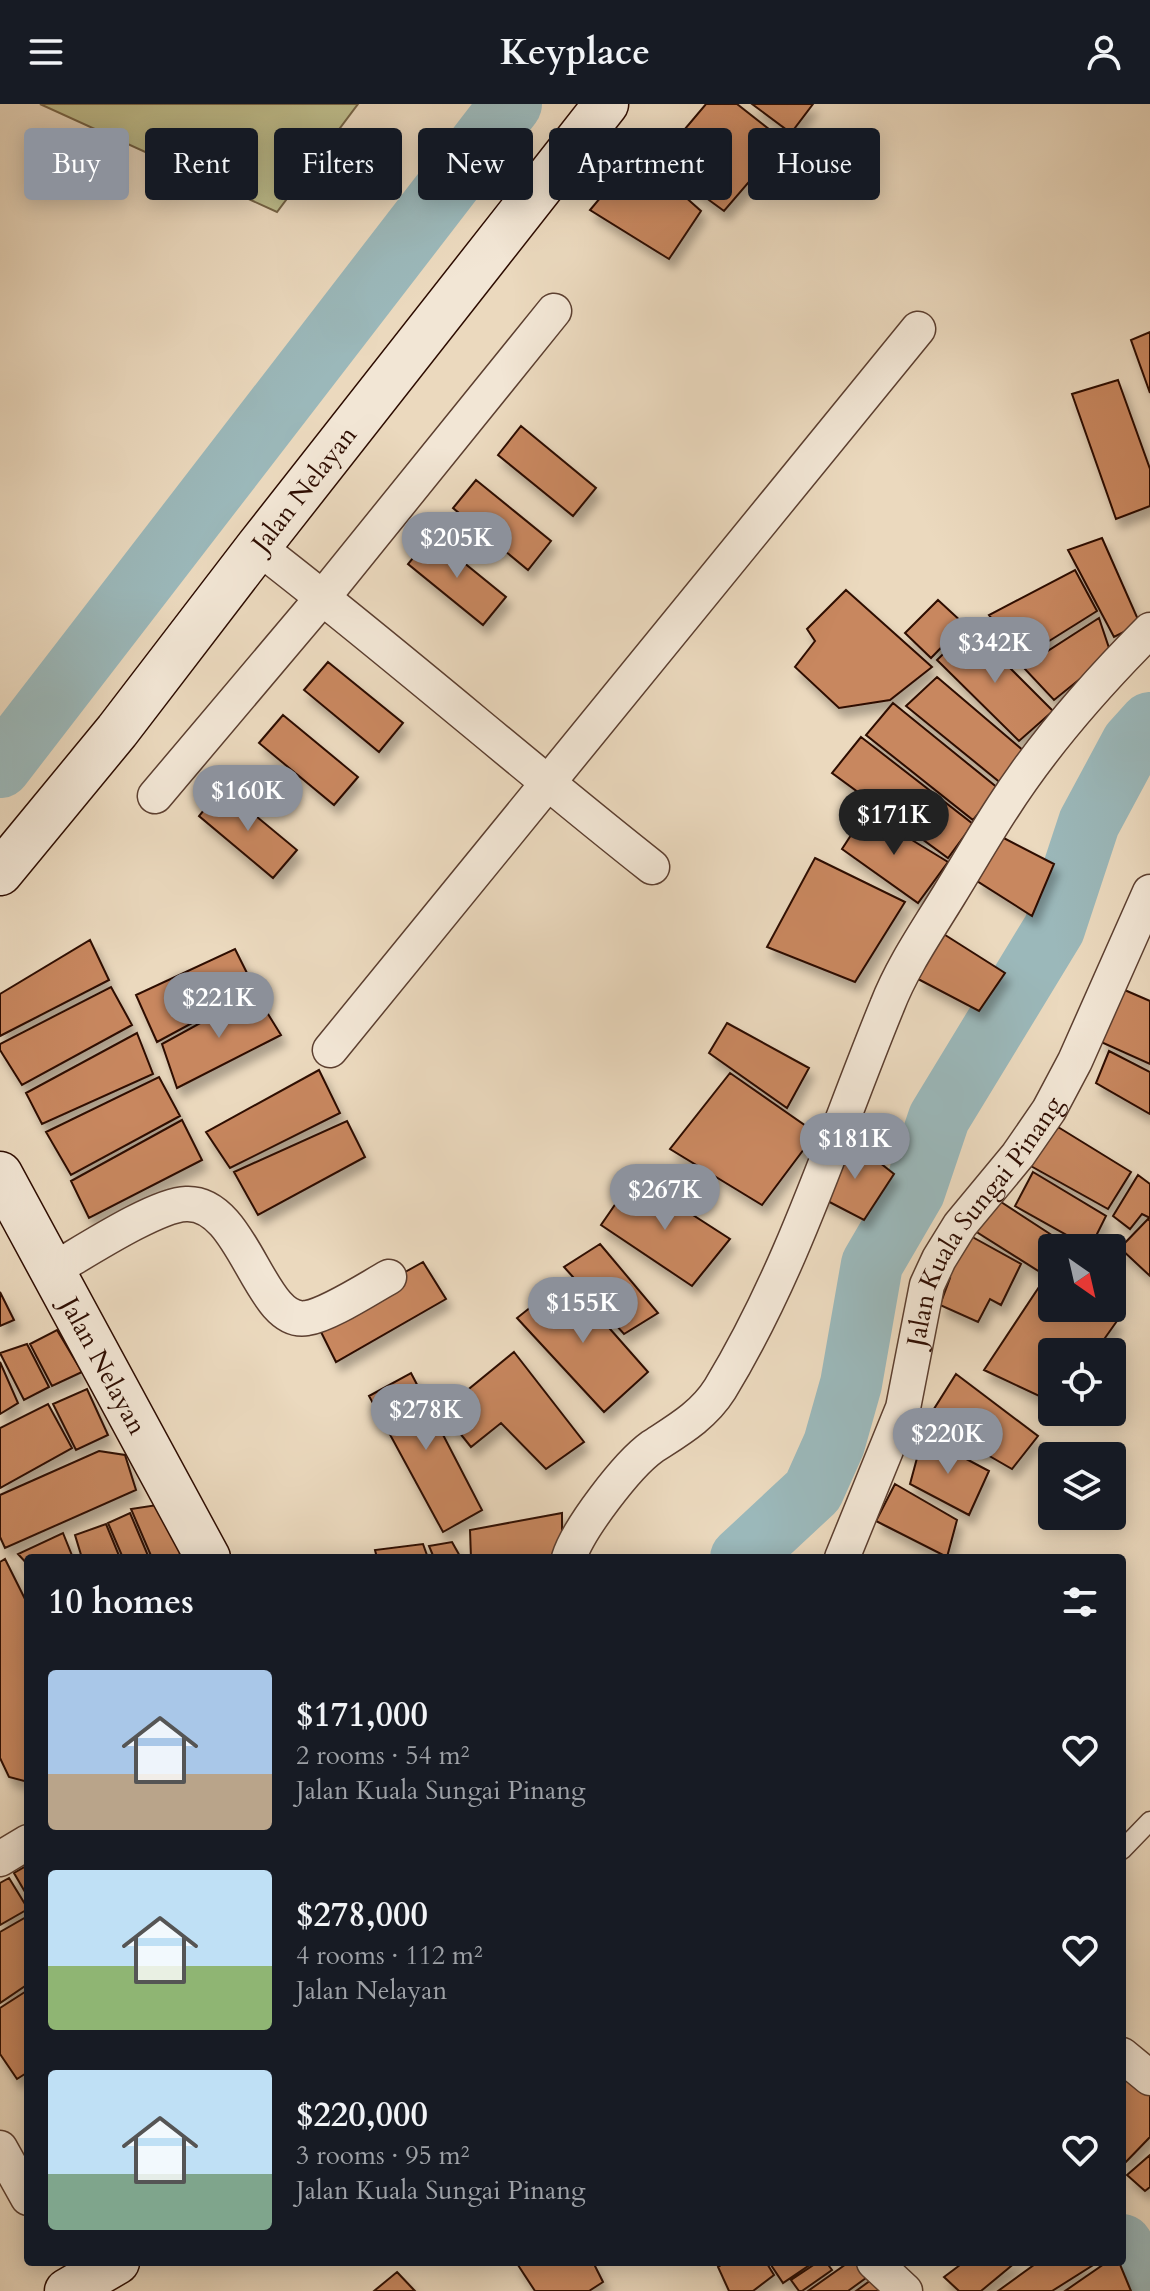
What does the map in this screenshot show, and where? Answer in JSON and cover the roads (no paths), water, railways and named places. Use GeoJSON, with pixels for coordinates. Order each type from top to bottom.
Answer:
{"type":"FeatureCollection","features":[{"type":"Feature","properties":{"kind":"street","name":"Jalan Nelayan"},"geometry":{"type":"LineString","coordinates":[[0,873],[117,731],[606,104]]}},
{"type":"Feature","properties":{"kind":"street"},"geometry":{"type":"LineString","coordinates":[[155,796],[323,597],[554,311]]}},
{"type":"Feature","properties":{"kind":"street"},"geometry":{"type":"LineString","coordinates":[[330,1050],[918,329]]}},
{"type":"Feature","properties":{"kind":"street"},"geometry":{"type":"LineString","coordinates":[[258,547],[652,867]]}},
{"type":"Feature","properties":{"kind":"street"},"geometry":{"type":"LineString","coordinates":[[570,1554],[589,1521],[636,1462],[690,1423],[710,1404],[719,1390],[760,1319],[790,1254],[888,1003],[915,951],[1004,805],[1078,708],[1150,630]]}},
{"type":"Feature","properties":{"kind":"street","name":"Jalan Kuala Sungai Pinang"},"geometry":{"type":"LineString","coordinates":[[844,1554],[903,1408],[927,1285],[939,1259],[960,1225],[1018,1155],[1049,1110],[1075,1061],[1150,892]]}},
{"type":"Feature","properties":{"kind":"street","name":"Jalan Nelayan"},"geometry":{"type":"LineString","coordinates":[[0,1174],[206,1554]]}},
{"type":"Feature","properties":{"kind":"street"},"geometry":{"type":"LineString","coordinates":[[51,1271],[156,1212],[186,1203],[206,1207],[222,1219],[276,1302],[293,1317],[317,1315],[389,1277]]}},
{"type":"Feature","properties":{"kind":"street"},"geometry":{"type":"LineString","coordinates":[[0,2148],[24,2191]]}},
{"type":"Feature","properties":{"kind":"street"},"geometry":{"type":"LineString","coordinates":[[69,2280],[106,2266]]}},
{"type":"Feature","properties":{"kind":"street"},"geometry":{"type":"LineString","coordinates":[[878,2266],[905,2291]]}},
{"type":"Feature","properties":{"kind":"lane"},"geometry":{"type":"LineString","coordinates":[[1126,1846],[1150,1821]]}},
{"type":"Feature","properties":{"kind":"waterway"},"geometry":{"type":"LineString","coordinates":[[0,767],[511,104]]}},
{"type":"Feature","properties":{"kind":"waterway"},"geometry":{"type":"LineString","coordinates":[[745,1554],[813,1491],[834,1444],[851,1384],[872,1264],[914,1192],[939,1118],[1054,929],[1089,823],[1132,743],[1150,723]]}},
{"type":"Feature","properties":{"kind":"waterway"},"geometry":{"type":"LineString","coordinates":[[1126,2252],[1149,2291]]}}]}
